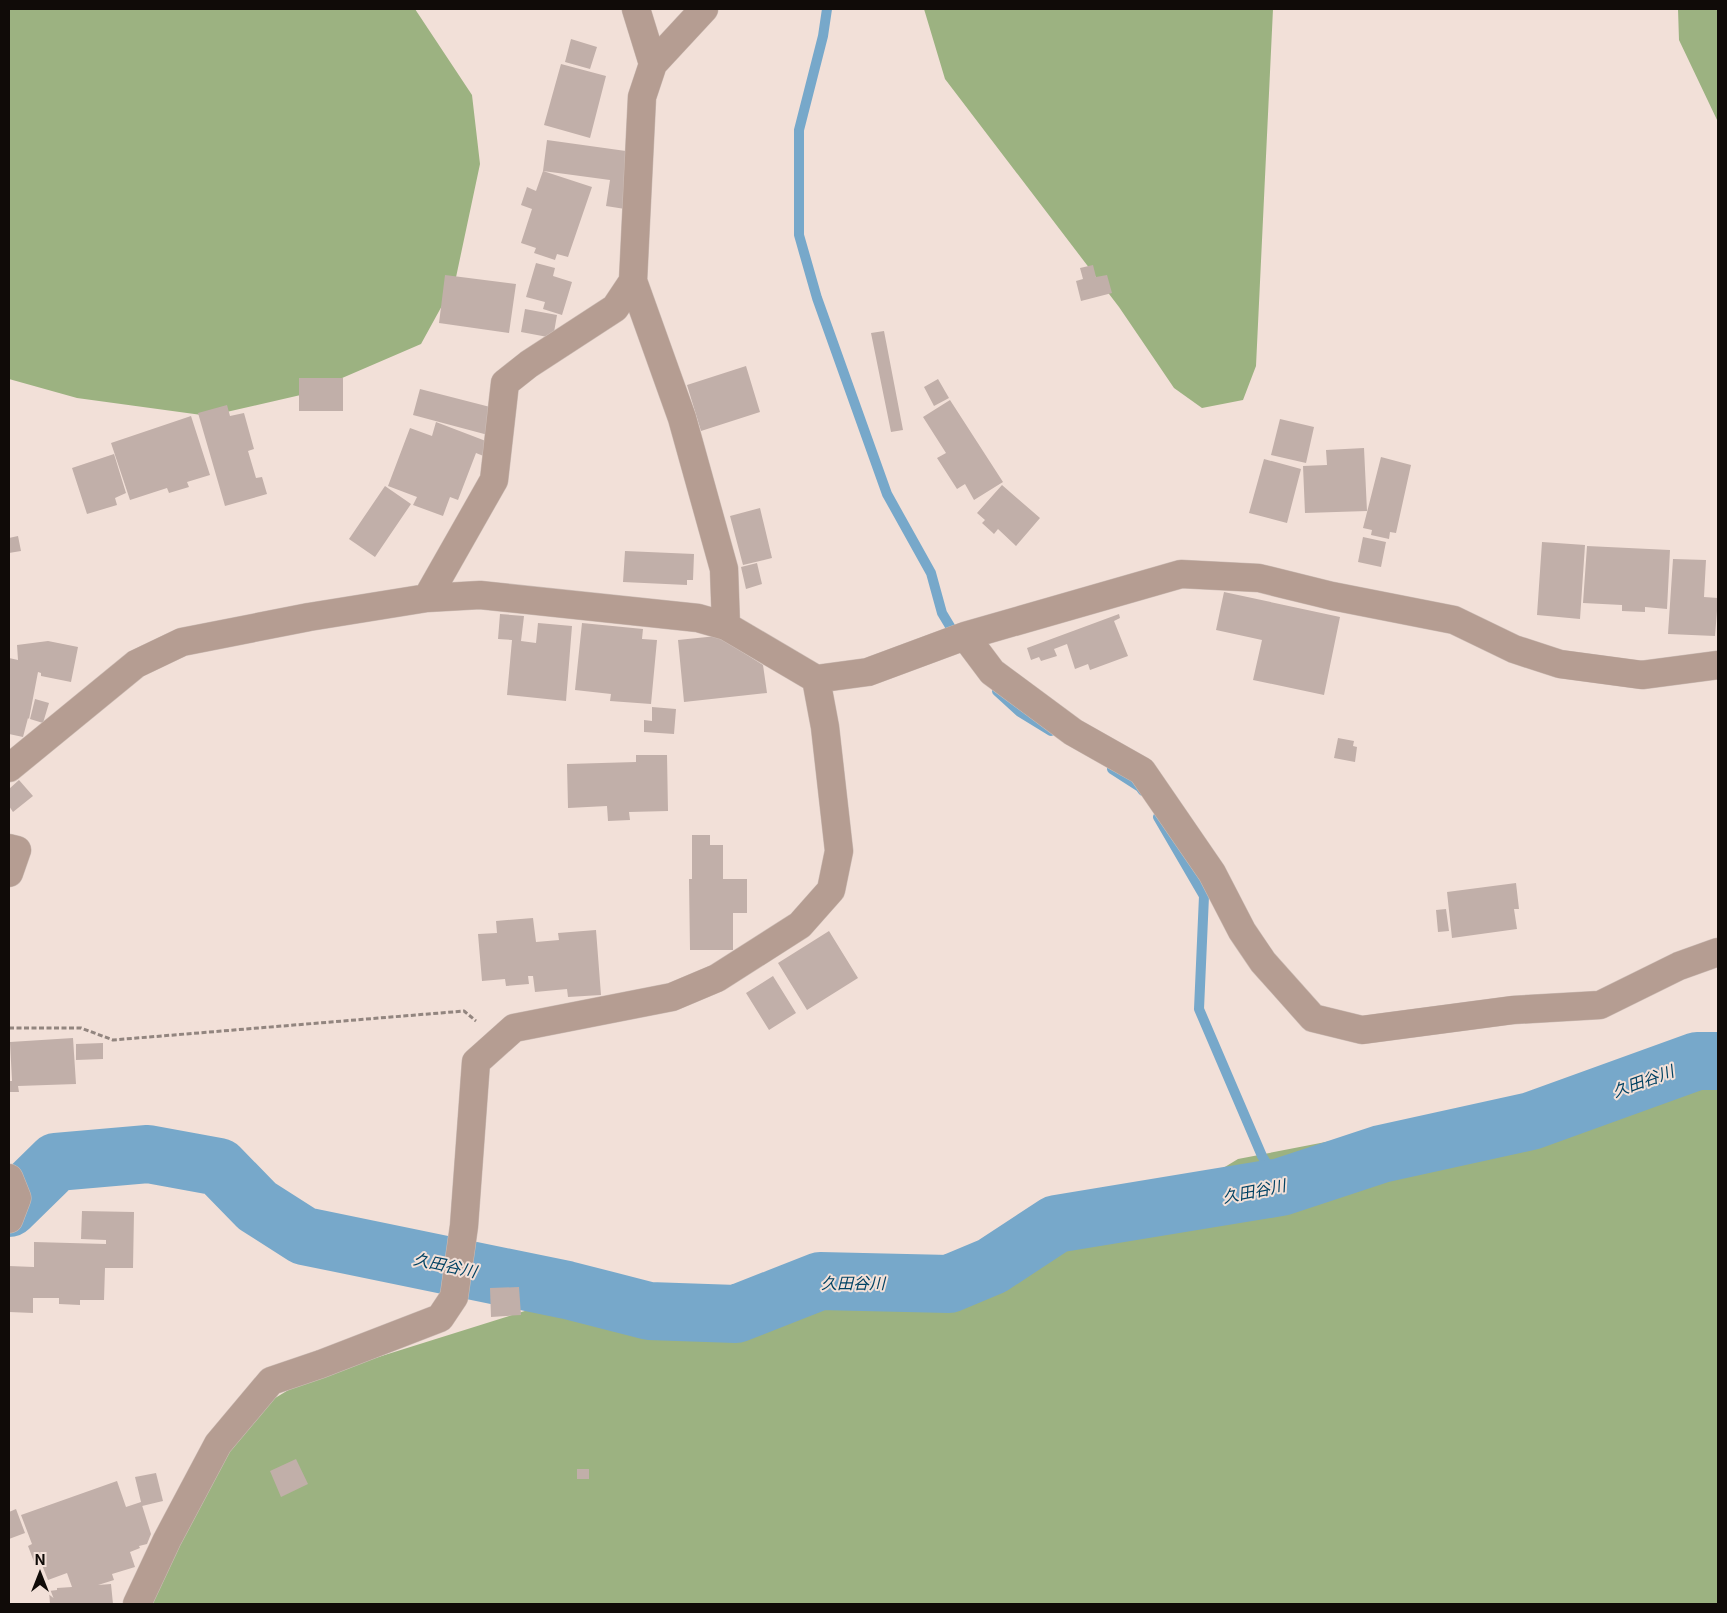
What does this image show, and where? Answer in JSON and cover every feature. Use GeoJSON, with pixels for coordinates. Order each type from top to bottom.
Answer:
{"type":"FeatureCollection","features":[{"type":"Feature","properties":{"kind":"street"},"geometry":{"type":"LineString","coordinates":[[636,9],[653,64]]}},
{"type":"Feature","properties":{"kind":"street"},"geometry":{"type":"LineString","coordinates":[[704,9],[653,64],[642,97],[633,281],[682,418],[724,569],[726,626]]}},
{"type":"Feature","properties":{"kind":"street"},"geometry":{"type":"LineString","coordinates":[[427,598],[494,480],[505,383],[529,364],[615,308],[633,281]]}},
{"type":"Feature","properties":{"kind":"street"},"geometry":{"type":"LineString","coordinates":[[9,768],[136,664],[182,642],[309,617],[427,598],[480,595],[698,618],[726,626],[816,679],[868,672],[965,636],[1181,574],[1259,578],[1332,596],[1454,620],[1514,649],[1560,664],[1642,675],[1718,665]]}},
{"type":"Feature","properties":{"kind":"street"},"geometry":{"type":"LineString","coordinates":[[965,636],[992,672],[1074,732],[1142,771],[1212,873],[1242,931],[1263,962],[1313,1018],[1362,1030],[1513,1010],[1600,1006],[1679,966],[1718,952]]}},
{"type":"Feature","properties":{"kind":"street"},"geometry":{"type":"LineString","coordinates":[[137,1604],[167,1540],[218,1444],[271,1381],[321,1364],[440,1318],[454,1297],[464,1226],[476,1062],[514,1028],[672,997],[717,978],[800,925],[831,890],[839,851],[825,727],[816,679]]}},
{"type":"Feature","properties":{"kind":"street"},"geometry":{"type":"LineString","coordinates":[[9,848],[17,850],[9,873]]}},
{"type":"Feature","properties":{"kind":"street"},"geometry":{"type":"LineString","coordinates":[[9,1178],[17,1198],[9,1219]]}},
{"type":"Feature","properties":{"kind":"path"},"geometry":{"type":"LineString","coordinates":[[9,1028],[81,1028],[113,1040],[464,1011],[501,1040]]}},
{"type":"Feature","properties":{"kind":"green space"},"geometry":{"type":"Polygon","coordinates":[[[9,9],[415,9],[472,95],[480,164],[455,282],[421,344],[305,394],[209,416],[77,398],[9,379],[9,9]]]}},
{"type":"Feature","properties":{"kind":"green space"},"geometry":{"type":"Polygon","coordinates":[[[924,9],[1273,9],[1256,366],[1243,400],[1202,408],[1174,388],[1119,307],[945,79],[924,9]]]}},
{"type":"Feature","properties":{"kind":"green space"},"geometry":{"type":"Polygon","coordinates":[[[1678,9],[1718,9],[1718,122],[1679,40],[1678,9]]]}},
{"type":"Feature","properties":{"kind":"green space"},"geometry":{"type":"Polygon","coordinates":[[[1718,1074],[1718,1604],[137,1604],[252,1412],[305,1380],[560,1300],[621,1301],[711,1320],[830,1291],[962,1292],[1035,1245],[1120,1219],[1205,1179],[1238,1159],[1434,1121],[1505,1099],[1718,1074]]]}},
{"type":"Feature","properties":{"kind":"building"},"geometry":{"type":"Polygon","coordinates":[[[571,39],[597,47],[590,69],[565,62],[571,39]]]}},
{"type":"Feature","properties":{"kind":"building"},"geometry":{"type":"Polygon","coordinates":[[[561,64],[606,76],[590,138],[544,125],[561,64]]]}},
{"type":"Feature","properties":{"kind":"building"},"geometry":{"type":"Polygon","coordinates":[[[547,140],[633,152],[625,209],[606,206],[610,180],[543,171],[547,140]]]}},
{"type":"Feature","properties":{"kind":"building"},"geometry":{"type":"Polygon","coordinates":[[[543,171],[592,187],[568,257],[557,254],[555,260],[534,253],[536,248],[521,243],[532,209],[521,205],[527,187],[536,191],[543,171]]]}},
{"type":"Feature","properties":{"kind":"building"},"geometry":{"type":"Polygon","coordinates":[[[536,263],[555,268],[553,276],[572,282],[562,315],[543,309],[545,302],[526,297],[536,263]]]}},
{"type":"Feature","properties":{"kind":"building"},"geometry":{"type":"Polygon","coordinates":[[[1093,265],[1096,277],[1107,275],[1112,293],[1081,301],[1076,281],[1083,279],[1080,268],[1093,265]]]}},
{"type":"Feature","properties":{"kind":"building"},"geometry":{"type":"Polygon","coordinates":[[[445,275],[516,284],[509,333],[439,323],[445,275]]]}},
{"type":"Feature","properties":{"kind":"building"},"geometry":{"type":"Polygon","coordinates":[[[525,309],[557,315],[553,338],[521,332],[525,309]]]}},
{"type":"Feature","properties":{"kind":"building"},"geometry":{"type":"Polygon","coordinates":[[[884,331],[903,430],[891,432],[871,333],[884,331]]]}},
{"type":"Feature","properties":{"kind":"building"},"geometry":{"type":"Polygon","coordinates":[[[746,366],[760,412],[701,431],[687,385],[746,366]]]}},
{"type":"Feature","properties":{"kind":"building"},"geometry":{"type":"Polygon","coordinates":[[[299,378],[343,378],[343,411],[299,411],[299,378]]]}},
{"type":"Feature","properties":{"kind":"building"},"geometry":{"type":"Polygon","coordinates":[[[938,379],[949,398],[934,406],[924,387],[938,379]]]}},
{"type":"Feature","properties":{"kind":"building"},"geometry":{"type":"Polygon","coordinates":[[[420,389],[494,408],[488,435],[413,415],[420,389]]]}},
{"type":"Feature","properties":{"kind":"building"},"geometry":{"type":"Polygon","coordinates":[[[950,400],[1003,482],[974,500],[965,484],[957,489],[937,458],[946,453],[923,417],[950,400]]]}},
{"type":"Feature","properties":{"kind":"building"},"geometry":{"type":"Polygon","coordinates":[[[227,405],[230,416],[244,413],[254,449],[248,451],[256,478],[262,477],[267,494],[225,506],[198,413],[227,405]]]}},
{"type":"Feature","properties":{"kind":"building"},"geometry":{"type":"Polygon","coordinates":[[[191,416],[210,475],[187,482],[189,487],[169,493],[167,488],[130,500],[111,443],[191,416]]]}},
{"type":"Feature","properties":{"kind":"building"},"geometry":{"type":"Polygon","coordinates":[[[1280,419],[1314,427],[1306,463],[1271,455],[1280,419]]]}},
{"type":"Feature","properties":{"kind":"building"},"geometry":{"type":"Polygon","coordinates":[[[436,422],[491,443],[486,457],[476,453],[458,500],[450,497],[443,516],[413,505],[417,497],[388,486],[410,428],[432,436],[436,422]]]}},
{"type":"Feature","properties":{"kind":"building"},"geometry":{"type":"Polygon","coordinates":[[[1364,448],[1367,511],[1305,513],[1303,466],[1327,465],[1326,450],[1364,448]]]}},
{"type":"Feature","properties":{"kind":"building"},"geometry":{"type":"Polygon","coordinates":[[[114,454],[126,493],[115,498],[117,505],[87,514],[72,468],[114,454]]]}},
{"type":"Feature","properties":{"kind":"building"},"geometry":{"type":"Polygon","coordinates":[[[1381,457],[1411,465],[1396,533],[1390,532],[1389,539],[1371,535],[1372,530],[1363,528],[1381,457]]]}},
{"type":"Feature","properties":{"kind":"building"},"geometry":{"type":"Polygon","coordinates":[[[1264,459],[1301,469],[1287,523],[1249,513],[1264,459]]]}},
{"type":"Feature","properties":{"kind":"building"},"geometry":{"type":"Polygon","coordinates":[[[1002,485],[1040,518],[1016,546],[998,529],[994,534],[982,523],[985,520],[977,513],[1002,485]]]}},
{"type":"Feature","properties":{"kind":"building"},"geometry":{"type":"Polygon","coordinates":[[[385,486],[411,504],[375,557],[349,539],[385,486]]]}},
{"type":"Feature","properties":{"kind":"building"},"geometry":{"type":"Polygon","coordinates":[[[760,508],[772,558],[743,565],[730,516],[760,508]]]}},
{"type":"Feature","properties":{"kind":"building"},"geometry":{"type":"Polygon","coordinates":[[[18,536],[21,551],[9,553],[9,538],[18,536]]]}},
{"type":"Feature","properties":{"kind":"building"},"geometry":{"type":"Polygon","coordinates":[[[1363,537],[1386,542],[1381,567],[1358,562],[1363,537]]]}},
{"type":"Feature","properties":{"kind":"building"},"geometry":{"type":"Polygon","coordinates":[[[1542,542],[1585,545],[1580,619],[1537,615],[1542,542]]]}},
{"type":"Feature","properties":{"kind":"building"},"geometry":{"type":"Polygon","coordinates":[[[1587,546],[1670,550],[1667,609],[1645,607],[1645,612],[1622,611],[1622,605],[1583,603],[1587,546]]]}},
{"type":"Feature","properties":{"kind":"building"},"geometry":{"type":"Polygon","coordinates":[[[625,551],[694,554],[693,580],[687,580],[687,585],[623,582],[625,551]]]}},
{"type":"Feature","properties":{"kind":"building"},"geometry":{"type":"Polygon","coordinates":[[[1673,559],[1706,560],[1704,597],[1718,598],[1715,636],[1668,634],[1673,559]]]}},
{"type":"Feature","properties":{"kind":"building"},"geometry":{"type":"Polygon","coordinates":[[[757,563],[762,584],[746,589],[741,567],[757,563]]]}},
{"type":"Feature","properties":{"kind":"building"},"geometry":{"type":"Polygon","coordinates":[[[1224,592],[1340,617],[1324,695],[1253,680],[1262,640],[1216,630],[1224,592]]]}},
{"type":"Feature","properties":{"kind":"building"},"geometry":{"type":"Polygon","coordinates":[[[500,614],[524,616],[521,641],[536,643],[538,623],[572,626],[566,701],[507,695],[512,640],[498,639],[500,614]]]}},
{"type":"Feature","properties":{"kind":"building"},"geometry":{"type":"Polygon","coordinates":[[[1119,614],[1120,618],[1114,621],[1128,656],[1090,670],[1088,664],[1075,669],[1067,644],[1054,649],[1057,656],[1041,661],[1039,657],[1031,660],[1027,648],[1119,614]]]}},
{"type":"Feature","properties":{"kind":"building"},"geometry":{"type":"Polygon","coordinates":[[[582,623],[643,629],[642,639],[657,640],[651,704],[610,701],[611,694],[575,690],[582,623]]]}},
{"type":"Feature","properties":{"kind":"building"},"geometry":{"type":"Polygon","coordinates":[[[717,636],[763,665],[767,693],[684,702],[678,640],[717,636]]]}},
{"type":"Feature","properties":{"kind":"building"},"geometry":{"type":"Polygon","coordinates":[[[48,641],[78,647],[71,682],[41,676],[41,673],[38,672],[29,719],[23,737],[9,734],[9,658],[18,660],[17,645],[48,641]]]}},
{"type":"Feature","properties":{"kind":"building"},"geometry":{"type":"Polygon","coordinates":[[[35,699],[49,703],[43,723],[30,719],[35,699]]]}},
{"type":"Feature","properties":{"kind":"building"},"geometry":{"type":"Polygon","coordinates":[[[652,707],[676,709],[674,734],[644,732],[644,720],[652,721],[652,707]]]}},
{"type":"Feature","properties":{"kind":"building"},"geometry":{"type":"Polygon","coordinates":[[[1338,738],[1354,741],[1353,746],[1357,747],[1355,762],[1334,758],[1338,738]]]}},
{"type":"Feature","properties":{"kind":"building"},"geometry":{"type":"Polygon","coordinates":[[[636,755],[667,755],[668,811],[629,812],[630,820],[608,821],[607,806],[568,808],[567,764],[636,762],[636,755]]]}},
{"type":"Feature","properties":{"kind":"building"},"geometry":{"type":"Polygon","coordinates":[[[19,780],[33,796],[13,812],[9,806],[9,789],[19,780]]]}},
{"type":"Feature","properties":{"kind":"building"},"geometry":{"type":"Polygon","coordinates":[[[692,835],[710,835],[710,845],[723,845],[723,879],[747,879],[747,913],[733,913],[733,950],[690,950],[689,879],[692,879],[692,835]]]}},
{"type":"Feature","properties":{"kind":"building"},"geometry":{"type":"Polygon","coordinates":[[[1516,883],[1519,909],[1514,909],[1517,929],[1452,938],[1447,892],[1516,883]]]}},
{"type":"Feature","properties":{"kind":"building"},"geometry":{"type":"Polygon","coordinates":[[[1446,909],[1449,931],[1438,932],[1436,910],[1446,909]]]}},
{"type":"Feature","properties":{"kind":"building"},"geometry":{"type":"Polygon","coordinates":[[[533,918],[536,942],[559,940],[558,933],[596,930],[601,995],[568,997],[567,989],[535,992],[533,976],[528,976],[529,984],[506,986],[505,979],[482,981],[478,934],[497,933],[496,921],[533,918]]]}},
{"type":"Feature","properties":{"kind":"building"},"geometry":{"type":"Polygon","coordinates":[[[829,931],[858,978],[807,1010],[778,963],[829,931]]]}},
{"type":"Feature","properties":{"kind":"building"},"geometry":{"type":"Polygon","coordinates":[[[773,976],[796,1013],[769,1030],[746,993],[773,976]]]}},
{"type":"Feature","properties":{"kind":"building"},"geometry":{"type":"Polygon","coordinates":[[[73,1038],[76,1084],[18,1086],[19,1092],[9,1092],[9,1081],[12,1081],[10,1042],[73,1038]]]}},
{"type":"Feature","properties":{"kind":"building"},"geometry":{"type":"Polygon","coordinates":[[[103,1043],[103,1059],[76,1060],[76,1044],[103,1043]]]}},
{"type":"Feature","properties":{"kind":"building"},"geometry":{"type":"Polygon","coordinates":[[[82,1211],[134,1212],[133,1268],[105,1268],[104,1300],[80,1300],[80,1305],[59,1304],[59,1298],[33,1298],[33,1313],[9,1312],[9,1266],[34,1267],[34,1242],[106,1244],[106,1240],[81,1239],[82,1211]]]}},
{"type":"Feature","properties":{"kind":"building"},"geometry":{"type":"Polygon","coordinates":[[[519,1287],[521,1315],[491,1317],[490,1288],[519,1287]]]}},
{"type":"Feature","properties":{"kind":"building"},"geometry":{"type":"Polygon","coordinates":[[[296,1459],[308,1484],[281,1497],[270,1471],[296,1459]]]}},
{"type":"Feature","properties":{"kind":"building"},"geometry":{"type":"Polygon","coordinates":[[[577,1469],[589,1469],[589,1479],[577,1479],[577,1469]]]}},
{"type":"Feature","properties":{"kind":"building"},"geometry":{"type":"Polygon","coordinates":[[[156,1473],[163,1501],[142,1506],[135,1477],[156,1473]]]}},
{"type":"Feature","properties":{"kind":"building"},"geometry":{"type":"Polygon","coordinates":[[[117,1481],[126,1507],[141,1502],[151,1534],[147,1544],[139,1546],[140,1548],[130,1552],[135,1567],[112,1574],[114,1580],[98,1585],[111,1584],[113,1604],[50,1604],[49,1591],[57,1590],[57,1588],[72,1587],[67,1573],[48,1580],[42,1565],[36,1567],[28,1546],[32,1544],[21,1515],[117,1481]]]}},
{"type":"Feature","properties":{"kind":"building"},"geometry":{"type":"Polygon","coordinates":[[[16,1509],[25,1533],[9,1539],[9,1512],[16,1509]]]}},
{"type":"Feature","properties":{"kind":"waterway"},"geometry":{"type":"LineString","coordinates":[[827,9],[823,36],[799,130],[799,235],[817,298],[887,494],[931,573],[942,613],[957,638]]}},
{"type":"Feature","properties":{"kind":"waterway"},"geometry":{"type":"LineString","coordinates":[[997,691],[1020,712],[1051,731]]}},
{"type":"Feature","properties":{"kind":"waterway"},"geometry":{"type":"LineString","coordinates":[[1112,769],[1140,787],[1143,791]]}},
{"type":"Feature","properties":{"kind":"waterway"},"geometry":{"type":"LineString","coordinates":[[1158,817],[1204,896],[1199,1009],[1262,1156],[1281,1187]]}},
{"type":"Feature","properties":{"kind":"waterway","name":"久田谷川"},"geometry":{"type":"LineString","coordinates":[[9,1208],[56,1162],[148,1154],[219,1167],[257,1206],[304,1236],[567,1290],[649,1311],[736,1314],[820,1281],[949,1284],[992,1266],[1056,1224],[1281,1187],[1381,1154],[1531,1121],[1697,1061],[1718,1061]]}}]}
